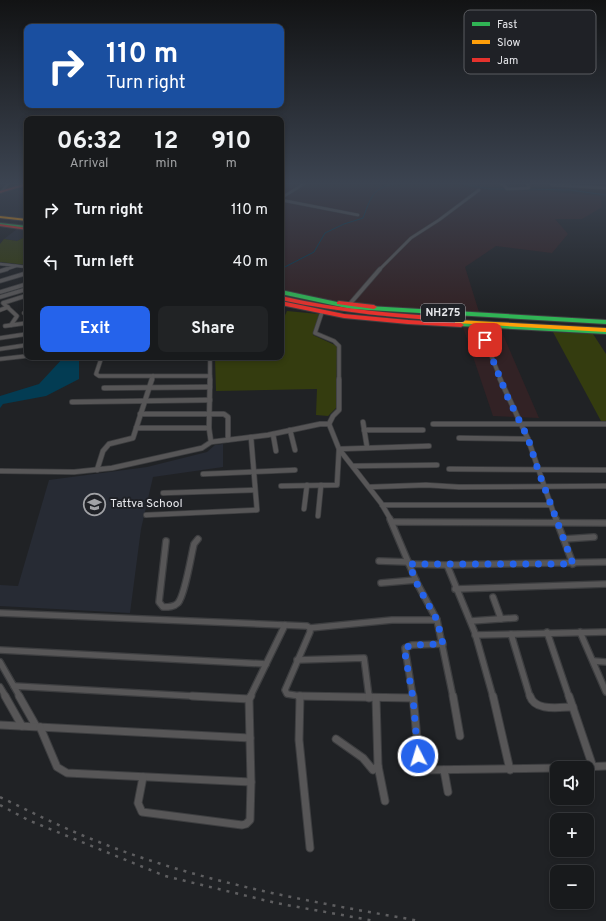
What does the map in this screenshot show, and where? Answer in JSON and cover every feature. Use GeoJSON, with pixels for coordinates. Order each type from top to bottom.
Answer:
{"type":"FeatureCollection","features":[{"type":"Feature","properties":{"kind":"main road","name":"NH275"},"geometry":{"type":"LineString","coordinates":[[284,293],[304,298],[393,310],[606,322]]}},
{"type":"Feature","properties":{"kind":"main road","name":"NH275"},"geometry":{"type":"LineString","coordinates":[[284,293],[332,306],[379,312],[606,322]]}},
{"type":"Feature","properties":{"kind":"main road","name":"NH275"},"geometry":{"type":"LineString","coordinates":[[284,302],[322,312],[408,322],[606,330]]}},
{"type":"Feature","properties":{"kind":"main road","name":"NH275"},"geometry":{"type":"LineString","coordinates":[[284,302],[372,314],[606,330]]}},
{"type":"Feature","properties":{"kind":"street"},"geometry":{"type":"LineString","coordinates":[[349,305],[379,270],[411,238],[431,225]]}},
{"type":"Feature","properties":{"kind":"street"},"geometry":{"type":"LineString","coordinates":[[0,264],[24,266]]}},
{"type":"Feature","properties":{"kind":"street"},"geometry":{"type":"LineString","coordinates":[[0,271],[18,266]]}},
{"type":"Feature","properties":{"kind":"street"},"geometry":{"type":"LineString","coordinates":[[0,281],[24,274]]}},
{"type":"Feature","properties":{"kind":"street"},"geometry":{"type":"LineString","coordinates":[[0,293],[24,288]]}},
{"type":"Feature","properties":{"kind":"street"},"geometry":{"type":"LineString","coordinates":[[0,298],[24,288]]}},
{"type":"Feature","properties":{"kind":"street"},"geometry":{"type":"LineString","coordinates":[[11,326],[16,316],[3,303],[24,296]]}},
{"type":"Feature","properties":{"kind":"street"},"geometry":{"type":"LineString","coordinates":[[0,310],[8,307]]}},
{"type":"Feature","properties":{"kind":"street"},"geometry":{"type":"LineString","coordinates":[[322,312],[315,333],[334,341],[339,346],[339,410],[333,416],[329,424],[339,449],[370,487],[392,522],[416,580],[437,620],[443,644],[460,736]]}},
{"type":"Feature","properties":{"kind":"street"},"geometry":{"type":"LineString","coordinates":[[5,326],[24,324]]}},
{"type":"Feature","properties":{"kind":"street"},"geometry":{"type":"LineString","coordinates":[[479,325],[508,398],[528,438],[538,470],[573,564]]}},
{"type":"Feature","properties":{"kind":"street"},"geometry":{"type":"LineString","coordinates":[[0,338],[24,334]]}},
{"type":"Feature","properties":{"kind":"street"},"geometry":{"type":"LineString","coordinates":[[0,349],[24,345]]}},
{"type":"Feature","properties":{"kind":"street"},"geometry":{"type":"LineString","coordinates":[[0,359],[24,356]]}},
{"type":"Feature","properties":{"kind":"street"},"geometry":{"type":"LineString","coordinates":[[101,360],[96,374],[97,376],[210,376]]}},
{"type":"Feature","properties":{"kind":"street"},"geometry":{"type":"LineString","coordinates":[[210,360],[209,428],[211,442]]}},
{"type":"Feature","properties":{"kind":"street"},"geometry":{"type":"LineString","coordinates":[[97,470],[101,455],[109,443],[115,440],[132,440],[153,376]]}},
{"type":"Feature","properties":{"kind":"street"},"geometry":{"type":"LineString","coordinates":[[104,388],[210,387]]}},
{"type":"Feature","properties":{"kind":"street"},"geometry":{"type":"LineString","coordinates":[[72,402],[210,400]]}},
{"type":"Feature","properties":{"kind":"street"},"geometry":{"type":"LineString","coordinates":[[140,414],[227,415],[228,440]]}},
{"type":"Feature","properties":{"kind":"street"},"geometry":{"type":"LineString","coordinates":[[363,422],[367,447]]}},
{"type":"Feature","properties":{"kind":"street"},"geometry":{"type":"LineString","coordinates":[[0,471],[74,472],[112,468],[202,448],[211,442],[273,434],[320,424],[329,424]]}},
{"type":"Feature","properties":{"kind":"street"},"geometry":{"type":"LineString","coordinates":[[432,424],[606,424]]}},
{"type":"Feature","properties":{"kind":"street"},"geometry":{"type":"LineString","coordinates":[[136,428],[209,428]]}},
{"type":"Feature","properties":{"kind":"street"},"geometry":{"type":"LineString","coordinates":[[290,430],[296,450]]}},
{"type":"Feature","properties":{"kind":"street"},"geometry":{"type":"LineString","coordinates":[[364,430],[423,430]]}},
{"type":"Feature","properties":{"kind":"street"},"geometry":{"type":"LineString","coordinates":[[273,434],[276,451]]}},
{"type":"Feature","properties":{"kind":"street"},"geometry":{"type":"LineString","coordinates":[[146,515],[252,512],[257,510],[252,437]]}},
{"type":"Feature","properties":{"kind":"street"},"geometry":{"type":"LineString","coordinates":[[459,438],[528,438]]}},
{"type":"Feature","properties":{"kind":"street"},"geometry":{"type":"LineString","coordinates":[[339,449],[430,446]]}},
{"type":"Feature","properties":{"kind":"street"},"geometry":{"type":"LineString","coordinates":[[281,486],[337,485],[339,449]]}},
{"type":"Feature","properties":{"kind":"street"},"geometry":{"type":"LineString","coordinates":[[353,466],[437,465]]}},
{"type":"Feature","properties":{"kind":"street"},"geometry":{"type":"LineString","coordinates":[[449,469],[606,470]]}},
{"type":"Feature","properties":{"kind":"street"},"geometry":{"type":"LineString","coordinates":[[203,474],[295,470]]}},
{"type":"Feature","properties":{"kind":"street"},"geometry":{"type":"LineString","coordinates":[[304,509],[307,485]]}},
{"type":"Feature","properties":{"kind":"street"},"geometry":{"type":"LineString","coordinates":[[318,516],[321,485]]}},
{"type":"Feature","properties":{"kind":"street"},"geometry":{"type":"LineString","coordinates":[[370,487],[426,485],[459,487],[606,486]]}},
{"type":"Feature","properties":{"kind":"street"},"geometry":{"type":"LineString","coordinates":[[163,493],[255,490]]}},
{"type":"Feature","properties":{"kind":"street"},"geometry":{"type":"LineString","coordinates":[[382,505],[551,505]]}},
{"type":"Feature","properties":{"kind":"street"},"geometry":{"type":"LineString","coordinates":[[392,522],[606,523]]}},
{"type":"Feature","properties":{"kind":"street"},"geometry":{"type":"LineString","coordinates":[[564,539],[594,537]]}},
{"type":"Feature","properties":{"kind":"street"},"geometry":{"type":"LineString","coordinates":[[166,541],[158,602],[163,607],[172,608],[181,598],[194,544],[198,539]]}},
{"type":"Feature","properties":{"kind":"street"},"geometry":{"type":"LineString","coordinates":[[379,562],[447,565],[573,564],[606,562]]}},
{"type":"Feature","properties":{"kind":"street"},"geometry":{"type":"LineString","coordinates":[[447,565],[455,589],[471,622],[475,635],[499,721],[510,770]]}},
{"type":"Feature","properties":{"kind":"street"},"geometry":{"type":"LineString","coordinates":[[381,583],[416,580]]}},
{"type":"Feature","properties":{"kind":"street"},"geometry":{"type":"LineString","coordinates":[[455,589],[606,584]]}},
{"type":"Feature","properties":{"kind":"street"},"geometry":{"type":"LineString","coordinates":[[493,597],[501,619]]}},
{"type":"Feature","properties":{"kind":"street"},"geometry":{"type":"LineString","coordinates":[[0,613],[285,625],[305,626],[310,628],[392,620],[437,620]]}},
{"type":"Feature","properties":{"kind":"street"},"geometry":{"type":"LineString","coordinates":[[471,622],[515,618]]}},
{"type":"Feature","properties":{"kind":"street"},"geometry":{"type":"LineString","coordinates":[[143,777],[138,803],[142,812],[242,825],[250,820],[250,699],[285,625]]}},
{"type":"Feature","properties":{"kind":"street"},"geometry":{"type":"LineString","coordinates":[[310,628],[310,632],[285,691],[288,694],[300,696],[413,698]]}},
{"type":"Feature","properties":{"kind":"street"},"geometry":{"type":"LineString","coordinates":[[475,635],[547,632],[606,632]]}},
{"type":"Feature","properties":{"kind":"street"},"geometry":{"type":"LineString","coordinates":[[547,632],[591,761]]}},
{"type":"Feature","properties":{"kind":"street"},"geometry":{"type":"LineString","coordinates":[[580,632],[594,661],[606,692]]}},
{"type":"Feature","properties":{"kind":"street"},"geometry":{"type":"LineString","coordinates":[[511,634],[531,700],[534,704],[542,707],[573,707]]}},
{"type":"Feature","properties":{"kind":"street"},"geometry":{"type":"LineString","coordinates":[[443,644],[412,645],[404,648],[413,698],[420,770],[550,768]]}},
{"type":"Feature","properties":{"kind":"street"},"geometry":{"type":"LineString","coordinates":[[0,650],[266,664]]}},
{"type":"Feature","properties":{"kind":"street"},"geometry":{"type":"LineString","coordinates":[[297,660],[364,658],[372,698],[378,766],[385,801]]}},
{"type":"Feature","properties":{"kind":"street"},"geometry":{"type":"LineString","coordinates":[[594,661],[606,662]]}},
{"type":"Feature","properties":{"kind":"street"},"geometry":{"type":"LineString","coordinates":[[0,662],[38,726],[55,763],[61,771],[67,773],[251,782]]}},
{"type":"Feature","properties":{"kind":"street"},"geometry":{"type":"LineString","coordinates":[[14,686],[250,699]]}},
{"type":"Feature","properties":{"kind":"street"},"geometry":{"type":"LineString","coordinates":[[0,687],[22,726]]}},
{"type":"Feature","properties":{"kind":"street"},"geometry":{"type":"LineString","coordinates":[[300,696],[299,740],[310,848]]}},
{"type":"Feature","properties":{"kind":"street"},"geometry":{"type":"LineString","coordinates":[[0,725],[250,738]]}},
{"type":"Feature","properties":{"kind":"street"},"geometry":{"type":"LineString","coordinates":[[336,739],[363,758],[373,770],[378,766]]}},
{"type":"Feature","properties":{"kind":"street"},"geometry":{"type":"LineString","coordinates":[[594,767],[606,766]]}},
{"type":"Feature","properties":{"kind":"street"},"geometry":{"type":"LineString","coordinates":[[444,770],[448,792]]}},
{"type":"Feature","properties":{"kind":"shaded area"},"geometry":{"type":"Polygon","coordinates":[[[284,225],[560,225],[568,234],[552,253],[496,246],[465,267],[479,312],[348,304],[284,290],[284,225]]]}},
{"type":"Feature","properties":{"kind":"shaded area"},"geometry":{"type":"Polygon","coordinates":[[[17,229],[24,230],[24,238],[17,241],[4,239],[17,229]]]}},
{"type":"Feature","properties":{"kind":"shaded area"},"geometry":{"type":"Polygon","coordinates":[[[463,327],[501,330],[539,418],[493,416],[463,327]]]}},
{"type":"Feature","properties":{"kind":"shaded area","name":"Tattva School"},"geometry":{"type":"Polygon","coordinates":[[[223,444],[223,467],[153,477],[141,529],[130,613],[0,606],[0,585],[18,586],[49,480],[147,467],[207,452],[215,445],[223,444]]]}},
{"type":"Feature","properties":{"kind":"green space"},"geometry":{"type":"Polygon","coordinates":[[[24,238],[24,265],[0,262],[0,244],[4,239],[17,241],[24,238]]]}},
{"type":"Feature","properties":{"kind":"green space"},"geometry":{"type":"Polygon","coordinates":[[[287,311],[319,314],[313,335],[337,346],[336,408],[328,416],[316,415],[317,389],[216,391],[215,360],[284,360],[284,318],[287,311]]]}},
{"type":"Feature","properties":{"kind":"green space"},"geometry":{"type":"Polygon","coordinates":[[[553,332],[593,334],[606,354],[606,421],[601,421],[553,332]]]}},
{"type":"Feature","properties":{"kind":"water"},"geometry":{"type":"Polygon","coordinates":[[[61,360],[79,360],[79,379],[46,396],[3,404],[0,408],[0,396],[39,384],[61,360]]]}},
{"type":"Feature","properties":{"kind":"waterway"},"geometry":{"type":"LineString","coordinates":[[284,267],[314,252],[325,233],[342,225]]}},
{"type":"Feature","properties":{"kind":"railway"},"geometry":{"type":"LineString","coordinates":[[0,797],[86,837],[177,869],[258,890],[420,921]]}},
{"type":"Feature","properties":{"kind":"railway"},"geometry":{"type":"LineString","coordinates":[[0,805],[28,820],[165,876],[276,903],[375,921]]}},
{"type":"Feature","properties":{"kind":"traffic: fast"},"geometry":{"type":"LineString","coordinates":[[9,225],[24,227]]}},
{"type":"Feature","properties":{"kind":"traffic: fast"},"geometry":{"type":"LineString","coordinates":[[284,293],[351,307],[606,322]]}},
{"type":"Feature","properties":{"kind":"traffic: fast"},"geometry":{"type":"LineString","coordinates":[[461,325],[606,332]]}},
{"type":"Feature","properties":{"kind":"traffic: slow"},"geometry":{"type":"LineString","coordinates":[[457,322],[606,330]]}},
{"type":"Feature","properties":{"kind":"traffic: jam"},"geometry":{"type":"LineString","coordinates":[[0,225],[24,229]]}},
{"type":"Feature","properties":{"kind":"traffic: jam"},"geometry":{"type":"LineString","coordinates":[[284,299],[348,310],[461,320]]}},
{"type":"Feature","properties":{"kind":"traffic: jam"},"geometry":{"type":"LineString","coordinates":[[339,303],[374,307]]}},
{"type":"Feature","properties":{"kind":"traffic: jam"},"geometry":{"type":"LineString","coordinates":[[284,304],[344,316],[461,325]]}},
{"type":"Feature","properties":{"kind":"place","name":"Tattva School"},"geometry":{"type":"Point","coordinates":[94,504]}},
{"type":"Feature","properties":{"kind":"route"},"geometry":{"type":"LineString","coordinates":[[418,756],[413,698],[404,648],[412,645],[443,644],[437,620],[418,586],[409,564],[573,564],[538,470],[528,438],[508,398],[485,340]]}}]}
